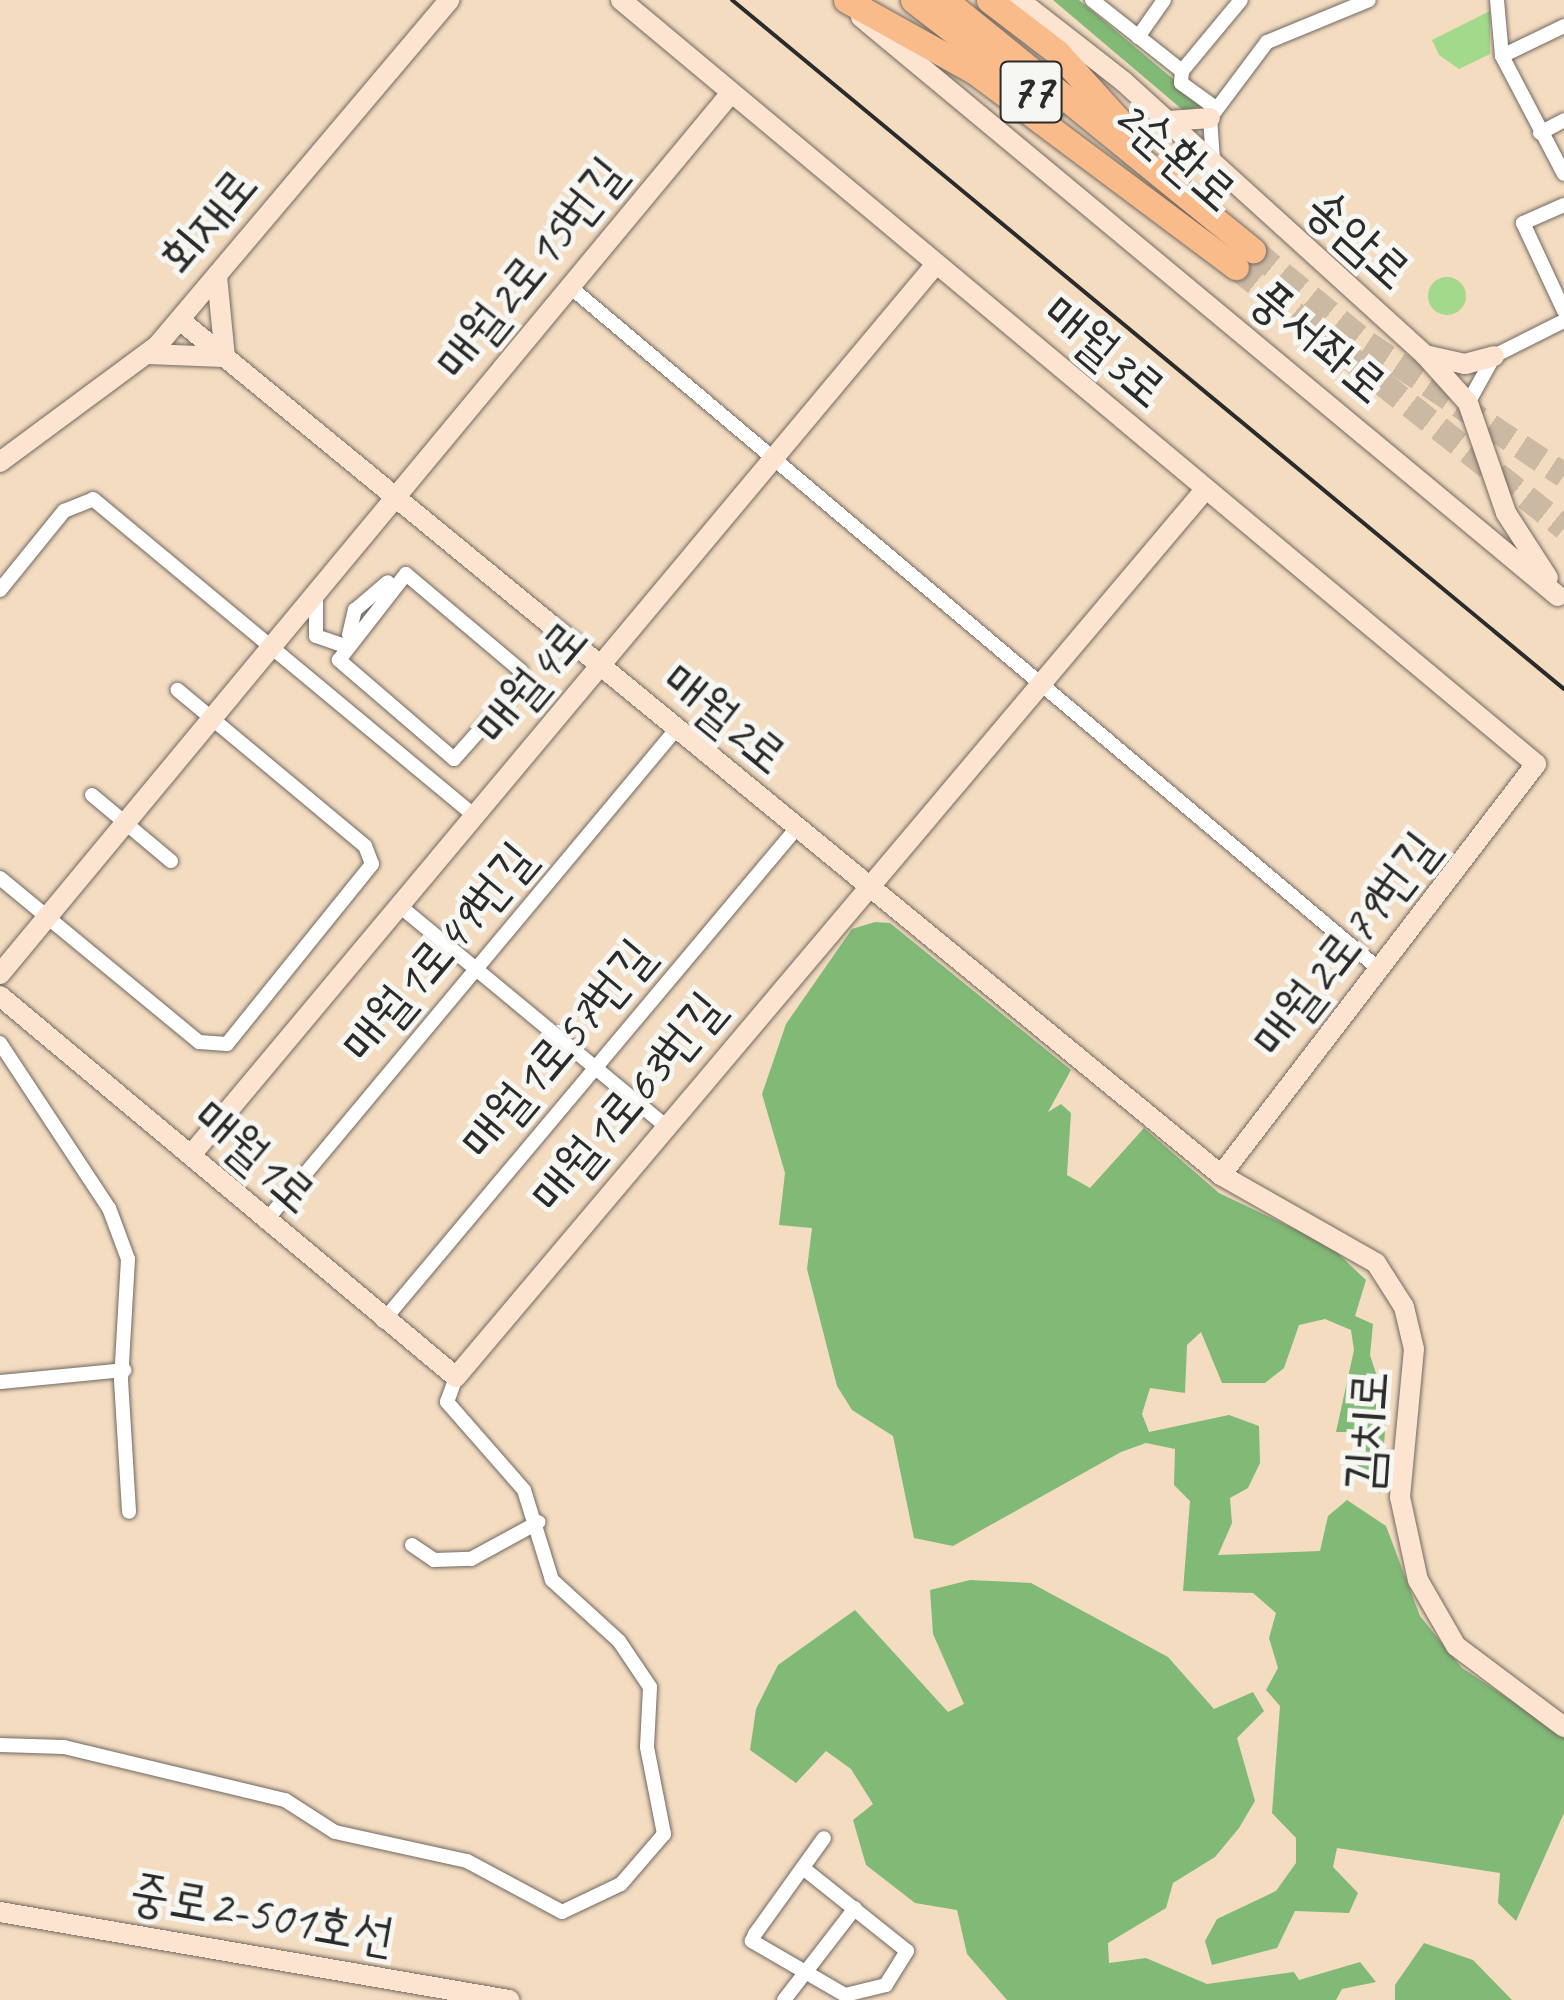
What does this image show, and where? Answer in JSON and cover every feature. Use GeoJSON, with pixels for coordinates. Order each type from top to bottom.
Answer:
{"type":"FeatureCollection","features":[{"type":"Feature","properties":{"kind":"highway"},"geometry":{"type":"LineString","coordinates":[[843,0],[975,72],[1244,259]]}},
{"type":"Feature","properties":{"kind":"highway","name":"2순환로"},"geometry":{"type":"LineString","coordinates":[[913,0],[1244,259]]}},
{"type":"Feature","properties":{"kind":"highway","name":"2순환로"},"geometry":{"type":"LineString","coordinates":[[945,0],[1184,191],[1244,259]]}},
{"type":"Feature","properties":{"kind":"highway"},"geometry":{"type":"LineString","coordinates":[[989,0],[1056,52],[1184,191]]}},
{"type":"Feature","properties":{"kind":"street","name":"회재로"},"geometry":{"type":"LineString","coordinates":[[0,462],[148,354],[181,320],[449,0]]}},
{"type":"Feature","properties":{"kind":"street","name":"매월3로"},"geometry":{"type":"LineString","coordinates":[[621,0],[1204,491],[1536,764]]}},
{"type":"Feature","properties":{"kind":"street","name":"풍서좌로"},"geometry":{"type":"LineString","coordinates":[[843,0],[1561,598]]}},
{"type":"Feature","properties":{"kind":"street","name":"송암로"},"geometry":{"type":"LineString","coordinates":[[1019,0],[1169,121],[1425,355],[1468,404],[1506,513],[1561,598]]}},
{"type":"Feature","properties":{"kind":"street"},"geometry":{"type":"LineString","coordinates":[[1138,37],[1164,0]]}},
{"type":"Feature","properties":{"kind":"street"},"geometry":{"type":"LineString","coordinates":[[1214,114],[1180,83],[1182,71],[1241,0]]}},
{"type":"Feature","properties":{"kind":"street"},"geometry":{"type":"LineString","coordinates":[[1497,0],[1502,56],[1564,174]]}},
{"type":"Feature","properties":{"kind":"street"},"geometry":{"type":"LineString","coordinates":[[1095,1],[1182,71]]}},
{"type":"Feature","properties":{"kind":"street"},"geometry":{"type":"LineString","coordinates":[[1213,161],[1214,114],[1267,42],[1360,2]]}},
{"type":"Feature","properties":{"kind":"street"},"geometry":{"type":"LineString","coordinates":[[1502,56],[1564,26]]}},
{"type":"Feature","properties":{"kind":"street","name":"매월2로15번길"},"geometry":{"type":"LineString","coordinates":[[0,974],[217,722],[730,93]]}},
{"type":"Feature","properties":{"kind":"street"},"geometry":{"type":"LineString","coordinates":[[1169,121],[1214,114]]}},
{"type":"Feature","properties":{"kind":"street"},"geometry":{"type":"LineString","coordinates":[[1540,133],[1564,120]]}},
{"type":"Feature","properties":{"kind":"street"},"geometry":{"type":"LineString","coordinates":[[1564,204],[1523,224],[1564,311]]}},
{"type":"Feature","properties":{"kind":"street","name":"매월4로"},"geometry":{"type":"LineString","coordinates":[[191,1155],[936,264]]}},
{"type":"Feature","properties":{"kind":"street"},"geometry":{"type":"LineString","coordinates":[[148,354],[225,358],[218,276]]}},
{"type":"Feature","properties":{"kind":"street"},"geometry":{"type":"LineString","coordinates":[[569,286],[1379,969]]}},
{"type":"Feature","properties":{"kind":"street","name":"매월2로"},"geometry":{"type":"LineString","coordinates":[[181,320],[672,732],[867,883],[1220,1175]]}},
{"type":"Feature","properties":{"kind":"street"},"geometry":{"type":"LineString","coordinates":[[1425,355],[1465,364],[1494,356],[1564,321]]}},
{"type":"Feature","properties":{"kind":"street"},"geometry":{"type":"LineString","coordinates":[[1468,404],[1494,356]]}},
{"type":"Feature","properties":{"kind":"street","name":"매월1로63번길"},"geometry":{"type":"LineString","coordinates":[[456,1377],[662,1123],[1204,491]]}},
{"type":"Feature","properties":{"kind":"street"},"geometry":{"type":"LineString","coordinates":[[0,590],[64,511],[94,499],[474,816]]}},
{"type":"Feature","properties":{"kind":"street"},"geometry":{"type":"LineString","coordinates":[[345,642],[406,574],[521,671],[517,688],[462,757],[447,757],[343,667],[345,642],[355,610],[388,582]]}},
{"type":"Feature","properties":{"kind":"street"},"geometry":{"type":"LineString","coordinates":[[316,600],[316,636],[345,642]]}},
{"type":"Feature","properties":{"kind":"street"},"geometry":{"type":"LineString","coordinates":[[0,878],[199,1042],[216,1047],[239,1029],[372,864],[366,846],[178,690]]}},
{"type":"Feature","properties":{"kind":"street","name":"매월1로49번길"},"geometry":{"type":"LineString","coordinates":[[265,1222],[672,732]]}},
{"type":"Feature","properties":{"kind":"street"},"geometry":{"type":"LineString","coordinates":[[431,779],[447,757]]}},
{"type":"Feature","properties":{"kind":"street","name":"매월2로79번길"},"geometry":{"type":"LineString","coordinates":[[1220,1175],[1536,764]]}},
{"type":"Feature","properties":{"kind":"street"},"geometry":{"type":"LineString","coordinates":[[92,795],[171,861]]}},
{"type":"Feature","properties":{"kind":"street","name":"매월1로57번길"},"geometry":{"type":"LineString","coordinates":[[384,1321],[794,830]]}},
{"type":"Feature","properties":{"kind":"street"},"geometry":{"type":"LineString","coordinates":[[400,907],[478,966],[662,1123]]}},
{"type":"Feature","properties":{"kind":"street","name":"매월1로"},"geometry":{"type":"LineString","coordinates":[[0,996],[265,1222],[456,1377]]}},
{"type":"Feature","properties":{"kind":"street"},"geometry":{"type":"LineString","coordinates":[[0,1043],[118,1230],[128,1268],[124,1370],[129,1512]]}},
{"type":"Feature","properties":{"kind":"street","name":"김치로"},"geometry":{"type":"LineString","coordinates":[[1220,1175],[1341,1237],[1395,1287],[1414,1348],[1400,1497],[1418,1580],[1456,1646],[1564,1727]]}},
{"type":"Feature","properties":{"kind":"street"},"geometry":{"type":"LineString","coordinates":[[0,1382],[124,1370]]}},
{"type":"Feature","properties":{"kind":"street"},"geometry":{"type":"LineString","coordinates":[[0,1745],[64,1746],[285,1800],[335,1832],[467,1861],[562,1912],[621,1884],[664,1834],[647,1747],[650,1687],[619,1641],[556,1588],[539,1522],[524,1490],[453,1414],[446,1394],[456,1377]]}},
{"type":"Feature","properties":{"kind":"street"},"geometry":{"type":"LineString","coordinates":[[412,1545],[434,1560],[471,1558],[539,1522]]}},
{"type":"Feature","properties":{"kind":"street"},"geometry":{"type":"LineString","coordinates":[[802,1868],[854,1908],[908,1961],[886,1985],[845,1996],[806,1969],[752,1941],[802,1868],[824,1838]]}},
{"type":"Feature","properties":{"kind":"street"},"geometry":{"type":"LineString","coordinates":[[784,2000],[854,1908]]}},
{"type":"Feature","properties":{"kind":"street","name":"중로2-501호선"},"geometry":{"type":"LineString","coordinates":[[0,1912],[509,2000]]}},
{"type":"Feature","properties":{"kind":"green space"},"geometry":{"type":"Polygon","coordinates":[[[1053,0],[1079,0],[1204,105],[1184,111],[1053,0]]]}},
{"type":"Feature","properties":{"kind":"green space"},"geometry":{"type":"Polygon","coordinates":[[[1490,11],[1490,54],[1459,69],[1439,55],[1432,40],[1490,11]]]}},
{"type":"Feature","properties":{"kind":"green space"},"geometry":{"type":"Polygon","coordinates":[[[1447,277],[1460,283],[1466,296],[1460,309],[1447,315],[1434,309],[1428,296],[1434,283],[1447,277]]]}},
{"type":"Feature","properties":{"kind":"green space"},"geometry":{"type":"Polygon","coordinates":[[[875,922],[890,923],[1071,1070],[1048,1112],[1061,1104],[1071,1113],[1067,1175],[1090,1188],[1144,1128],[1219,1193],[1330,1246],[1366,1280],[1355,1316],[1373,1324],[1370,1355],[1387,1407],[1380,1494],[1354,1461],[1354,1432],[1336,1432],[1354,1350],[1351,1330],[1325,1319],[1299,1325],[1284,1368],[1265,1383],[1222,1383],[1201,1332],[1187,1345],[1185,1393],[1150,1388],[1142,1414],[1149,1432],[1229,1415],[1259,1426],[1260,1463],[1248,1488],[1230,1498],[1232,1523],[1218,1555],[1320,1551],[1328,1516],[1347,1500],[1386,1526],[1420,1616],[1462,1668],[1564,1735],[1564,1813],[1516,1921],[1498,1903],[1500,1873],[1337,1848],[1333,1867],[1358,1893],[1349,1913],[1295,1911],[1277,1948],[1212,1965],[1205,1941],[1217,1919],[1276,1891],[1296,1863],[1296,1838],[1272,1813],[1280,1706],[1266,1690],[1278,1668],[1269,1638],[1276,1613],[1253,1593],[1183,1591],[1190,1501],[1174,1485],[1175,1449],[1146,1443],[1121,1452],[953,1546],[914,1538],[893,1436],[852,1410],[837,1386],[807,1269],[812,1228],[779,1225],[785,1173],[762,1094],[786,1024],[852,929],[875,922]]]}},
{"type":"Feature","properties":{"kind":"green space"},"geometry":{"type":"Polygon","coordinates":[[[970,1580],[1031,1583],[1168,1657],[1214,1709],[1253,1692],[1264,1711],[1237,1738],[1255,1801],[1239,1828],[1215,1857],[1173,1883],[1166,1908],[1108,1943],[1109,1963],[1146,1958],[1207,1984],[1294,1972],[1299,1980],[1360,1962],[1376,1982],[1342,1989],[1336,2000],[1007,2000],[967,1954],[957,1910],[915,1903],[866,1865],[853,1820],[873,1804],[851,1769],[826,1751],[796,1783],[750,1750],[756,1709],[778,1665],[855,1610],[948,1712],[964,1704],[933,1634],[930,1590],[970,1580]]]}},
{"type":"Feature","properties":{"kind":"green space"},"geometry":{"type":"Polygon","coordinates":[[[1424,1943],[1473,1960],[1512,2000],[1395,2000],[1395,1985],[1424,1943]]]}},
{"type":"Feature","properties":{"kind":"tunnel"},"geometry":{"type":"LineString","coordinates":[[1253,250],[1367,343],[1564,475]]}},
{"type":"Feature","properties":{"kind":"tunnel"},"geometry":{"type":"LineString","coordinates":[[1236,267],[1564,527]]}},
{"type":"Feature","properties":{"kind":"railway"},"geometry":{"type":"LineString","coordinates":[[732,0],[1564,689]]}}]}
